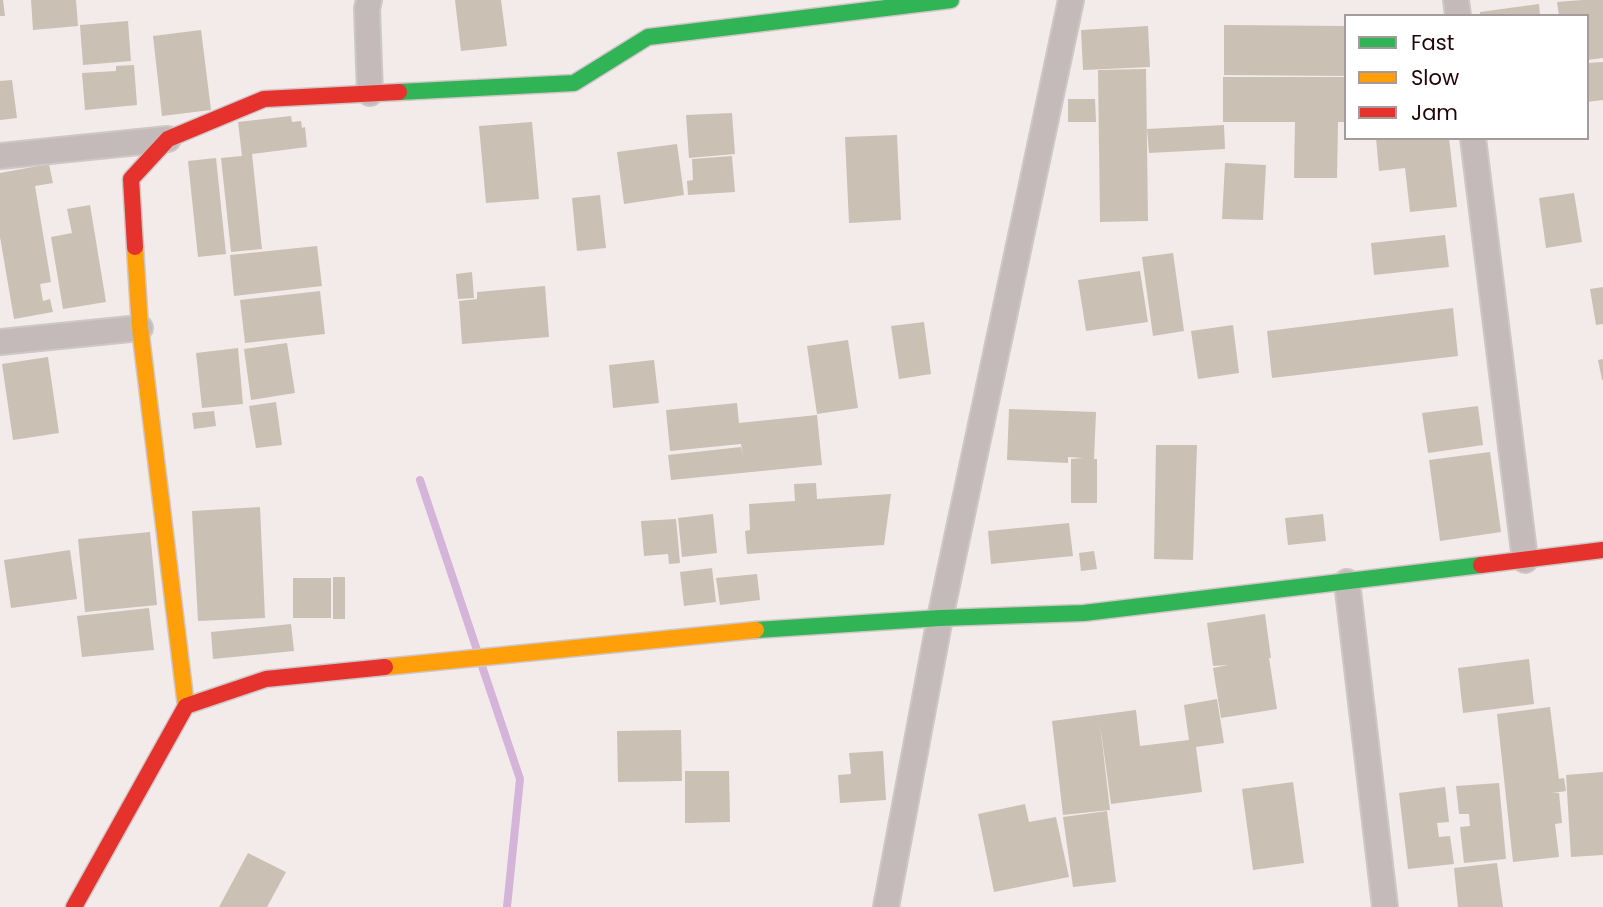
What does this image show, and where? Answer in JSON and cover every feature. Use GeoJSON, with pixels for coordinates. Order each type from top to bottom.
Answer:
{"type":"FeatureCollection","features":[{"type":"Feature","properties":{"kind":"street"},"geometry":{"type":"LineString","coordinates":[[369,0],[370,93]]}},
{"type":"Feature","properties":{"kind":"street"},"geometry":{"type":"LineString","coordinates":[[0,156],[168,139],[264,99],[574,83],[648,37],[951,0]]}},
{"type":"Feature","properties":{"kind":"street"},"geometry":{"type":"LineString","coordinates":[[886,907],[940,618],[1071,0]]}},
{"type":"Feature","properties":{"kind":"street"},"geometry":{"type":"LineString","coordinates":[[74,907],[186,706],[140,328],[131,179],[168,139]]}},
{"type":"Feature","properties":{"kind":"street"},"geometry":{"type":"LineString","coordinates":[[1473,140],[1525,560]]}},
{"type":"Feature","properties":{"kind":"street"},"geometry":{"type":"LineString","coordinates":[[0,342],[140,328]]}},
{"type":"Feature","properties":{"kind":"street"},"geometry":{"type":"LineString","coordinates":[[186,706],[266,679],[743,631],[940,618],[1084,613],[1603,550]]}},
{"type":"Feature","properties":{"kind":"street"},"geometry":{"type":"LineString","coordinates":[[1346,582],[1385,907]]}},
{"type":"Feature","properties":{"kind":"building"},"geometry":{"type":"Polygon","coordinates":[[[0,0],[3,0],[5,16],[0,16],[0,0]]]}},
{"type":"Feature","properties":{"kind":"building"},"geometry":{"type":"Polygon","coordinates":[[[31,0],[76,0],[78,26],[33,30],[31,0]]]}},
{"type":"Feature","properties":{"kind":"building"},"geometry":{"type":"Polygon","coordinates":[[[455,0],[501,0],[507,46],[461,51],[455,0]]]}},
{"type":"Feature","properties":{"kind":"building"},"geometry":{"type":"Polygon","coordinates":[[[1603,0],[1603,58],[1589,60],[1589,14],[1559,14],[1557,2],[1603,0]]]}},
{"type":"Feature","properties":{"kind":"building"},"geometry":{"type":"Polygon","coordinates":[[[1539,4],[1540,14],[1480,14],[1539,4]]]}},
{"type":"Feature","properties":{"kind":"building"},"geometry":{"type":"Polygon","coordinates":[[[128,21],[131,61],[83,65],[80,25],[128,21]]]}},
{"type":"Feature","properties":{"kind":"building"},"geometry":{"type":"Polygon","coordinates":[[[1224,25],[1344,26],[1344,76],[1224,75],[1224,25]]]}},
{"type":"Feature","properties":{"kind":"building"},"geometry":{"type":"Polygon","coordinates":[[[1148,26],[1150,67],[1083,70],[1081,30],[1148,26]]]}},
{"type":"Feature","properties":{"kind":"building"},"geometry":{"type":"Polygon","coordinates":[[[201,30],[211,110],[162,116],[153,36],[201,30]]]}},
{"type":"Feature","properties":{"kind":"building"},"geometry":{"type":"Polygon","coordinates":[[[1603,62],[1603,100],[1589,102],[1589,63],[1603,62]]]}},
{"type":"Feature","properties":{"kind":"building"},"geometry":{"type":"Polygon","coordinates":[[[134,65],[137,105],[85,110],[82,73],[116,71],[116,66],[134,65]]]}},
{"type":"Feature","properties":{"kind":"building"},"geometry":{"type":"Polygon","coordinates":[[[1146,69],[1148,221],[1100,222],[1098,70],[1146,69]]]}},
{"type":"Feature","properties":{"kind":"building"},"geometry":{"type":"Polygon","coordinates":[[[1223,77],[1344,77],[1344,122],[1338,122],[1337,178],[1294,178],[1295,122],[1223,122],[1223,77]]]}},
{"type":"Feature","properties":{"kind":"building"},"geometry":{"type":"Polygon","coordinates":[[[12,80],[17,118],[0,120],[0,81],[12,80]]]}},
{"type":"Feature","properties":{"kind":"building"},"geometry":{"type":"Polygon","coordinates":[[[1068,99],[1095,99],[1096,122],[1068,122],[1068,99]]]}},
{"type":"Feature","properties":{"kind":"building"},"geometry":{"type":"Polygon","coordinates":[[[732,113],[735,154],[689,158],[686,115],[732,113]]]}},
{"type":"Feature","properties":{"kind":"building"},"geometry":{"type":"Polygon","coordinates":[[[291,116],[292,122],[301,121],[302,128],[305,127],[307,147],[252,154],[262,249],[231,252],[221,158],[242,156],[238,122],[291,116]]]}},
{"type":"Feature","properties":{"kind":"building"},"geometry":{"type":"Polygon","coordinates":[[[532,122],[539,199],[486,203],[479,126],[532,122]]]}},
{"type":"Feature","properties":{"kind":"building"},"geometry":{"type":"Polygon","coordinates":[[[1224,125],[1225,149],[1149,153],[1147,129],[1224,125]]]}},
{"type":"Feature","properties":{"kind":"building"},"geometry":{"type":"Polygon","coordinates":[[[897,135],[901,220],[849,223],[845,137],[897,135]]]}},
{"type":"Feature","properties":{"kind":"building"},"geometry":{"type":"Polygon","coordinates":[[[1376,140],[1449,140],[1457,207],[1410,212],[1405,168],[1379,171],[1376,140]]]}},
{"type":"Feature","properties":{"kind":"building"},"geometry":{"type":"Polygon","coordinates":[[[677,144],[684,195],[624,204],[617,152],[677,144]]]}},
{"type":"Feature","properties":{"kind":"building"},"geometry":{"type":"Polygon","coordinates":[[[732,156],[735,192],[688,195],[687,181],[693,180],[692,159],[732,156]]]}},
{"type":"Feature","properties":{"kind":"building"},"geometry":{"type":"Polygon","coordinates":[[[216,158],[226,254],[198,257],[188,161],[216,158]]]}},
{"type":"Feature","properties":{"kind":"building"},"geometry":{"type":"Polygon","coordinates":[[[1225,163],[1266,165],[1263,220],[1222,219],[1225,163]]]}},
{"type":"Feature","properties":{"kind":"building"},"geometry":{"type":"Polygon","coordinates":[[[49,164],[53,183],[35,186],[51,282],[40,284],[43,301],[50,299],[53,312],[14,319],[0,237],[0,173],[49,164]]]}},
{"type":"Feature","properties":{"kind":"building"},"geometry":{"type":"Polygon","coordinates":[[[1574,193],[1582,242],[1546,248],[1539,198],[1574,193]]]}},
{"type":"Feature","properties":{"kind":"building"},"geometry":{"type":"Polygon","coordinates":[[[600,195],[606,248],[577,251],[572,198],[600,195]]]}},
{"type":"Feature","properties":{"kind":"building"},"geometry":{"type":"Polygon","coordinates":[[[90,205],[106,302],[63,309],[51,237],[72,233],[67,209],[90,205]]]}},
{"type":"Feature","properties":{"kind":"building"},"geometry":{"type":"Polygon","coordinates":[[[1445,235],[1449,267],[1374,275],[1371,243],[1445,235]]]}},
{"type":"Feature","properties":{"kind":"building"},"geometry":{"type":"Polygon","coordinates":[[[317,246],[322,286],[234,296],[230,255],[317,246]]]}},
{"type":"Feature","properties":{"kind":"building"},"geometry":{"type":"Polygon","coordinates":[[[1173,253],[1184,331],[1153,336],[1142,257],[1173,253]]]}},
{"type":"Feature","properties":{"kind":"building"},"geometry":{"type":"Polygon","coordinates":[[[1140,271],[1148,322],[1086,331],[1078,280],[1140,271]]]}},
{"type":"Feature","properties":{"kind":"building"},"geometry":{"type":"Polygon","coordinates":[[[472,272],[474,298],[458,299],[456,274],[472,272]]]}},
{"type":"Feature","properties":{"kind":"building"},"geometry":{"type":"Polygon","coordinates":[[[545,286],[549,337],[462,344],[459,301],[477,299],[477,292],[545,286]]]}},
{"type":"Feature","properties":{"kind":"building"},"geometry":{"type":"Polygon","coordinates":[[[1603,287],[1603,324],[1596,325],[1590,289],[1603,287]]]}},
{"type":"Feature","properties":{"kind":"building"},"geometry":{"type":"Polygon","coordinates":[[[320,291],[325,334],[245,343],[240,300],[320,291]]]}},
{"type":"Feature","properties":{"kind":"building"},"geometry":{"type":"Polygon","coordinates":[[[1453,308],[1458,356],[1272,378],[1267,331],[1453,308]]]}},
{"type":"Feature","properties":{"kind":"building"},"geometry":{"type":"Polygon","coordinates":[[[924,322],[931,374],[899,379],[891,326],[924,322]]]}},
{"type":"Feature","properties":{"kind":"building"},"geometry":{"type":"Polygon","coordinates":[[[1233,325],[1239,373],[1198,379],[1191,331],[1233,325]]]}},
{"type":"Feature","properties":{"kind":"building"},"geometry":{"type":"Polygon","coordinates":[[[848,340],[858,408],[817,414],[807,346],[848,340]]]}},
{"type":"Feature","properties":{"kind":"building"},"geometry":{"type":"Polygon","coordinates":[[[287,343],[295,393],[251,400],[244,349],[287,343]]]}},
{"type":"Feature","properties":{"kind":"building"},"geometry":{"type":"Polygon","coordinates":[[[238,348],[243,404],[202,408],[196,353],[238,348]]]}},
{"type":"Feature","properties":{"kind":"building"},"geometry":{"type":"Polygon","coordinates":[[[48,357],[59,433],[13,440],[2,364],[48,357]]]}},
{"type":"Feature","properties":{"kind":"building"},"geometry":{"type":"Polygon","coordinates":[[[1603,359],[1603,380],[1602,380],[1598,360],[1603,359]]]}},
{"type":"Feature","properties":{"kind":"building"},"geometry":{"type":"Polygon","coordinates":[[[654,360],[659,403],[613,408],[609,365],[654,360]]]}},
{"type":"Feature","properties":{"kind":"building"},"geometry":{"type":"Polygon","coordinates":[[[276,402],[282,445],[256,448],[249,406],[276,402]]]}},
{"type":"Feature","properties":{"kind":"building"},"geometry":{"type":"Polygon","coordinates":[[[737,403],[739,423],[817,415],[822,465],[671,480],[668,455],[741,447],[743,456],[741,444],[670,451],[666,410],[737,403]]]}},
{"type":"Feature","properties":{"kind":"building"},"geometry":{"type":"Polygon","coordinates":[[[1478,406],[1483,445],[1428,453],[1422,413],[1478,406]]]}},
{"type":"Feature","properties":{"kind":"building"},"geometry":{"type":"Polygon","coordinates":[[[1009,409],[1096,412],[1094,459],[1097,459],[1097,503],[1071,503],[1071,459],[1083,458],[1068,457],[1068,463],[1007,460],[1009,409]]]}},
{"type":"Feature","properties":{"kind":"building"},"geometry":{"type":"Polygon","coordinates":[[[214,411],[216,426],[194,429],[192,413],[214,411]]]}},
{"type":"Feature","properties":{"kind":"building"},"geometry":{"type":"Polygon","coordinates":[[[1156,445],[1197,445],[1193,560],[1154,559],[1156,445]]]}},
{"type":"Feature","properties":{"kind":"building"},"geometry":{"type":"Polygon","coordinates":[[[1490,452],[1501,532],[1440,541],[1429,460],[1490,452]]]}},
{"type":"Feature","properties":{"kind":"building"},"geometry":{"type":"Polygon","coordinates":[[[816,483],[817,499],[891,494],[884,545],[747,554],[745,531],[750,530],[749,504],[795,501],[794,484],[816,483]]]}},
{"type":"Feature","properties":{"kind":"building"},"geometry":{"type":"Polygon","coordinates":[[[260,507],[265,618],[198,621],[192,511],[260,507]]]}},
{"type":"Feature","properties":{"kind":"building"},"geometry":{"type":"Polygon","coordinates":[[[713,514],[717,553],[682,557],[678,518],[713,514]]]}},
{"type":"Feature","properties":{"kind":"building"},"geometry":{"type":"Polygon","coordinates":[[[1323,514],[1326,541],[1288,545],[1285,518],[1323,514]]]}},
{"type":"Feature","properties":{"kind":"building"},"geometry":{"type":"Polygon","coordinates":[[[676,519],[680,563],[669,564],[668,554],[644,556],[641,521],[676,519]]]}},
{"type":"Feature","properties":{"kind":"building"},"geometry":{"type":"Polygon","coordinates":[[[1069,523],[1073,556],[991,564],[988,531],[1069,523]]]}},
{"type":"Feature","properties":{"kind":"building"},"geometry":{"type":"Polygon","coordinates":[[[150,532],[157,605],[85,612],[78,539],[150,532]]]}},
{"type":"Feature","properties":{"kind":"building"},"geometry":{"type":"Polygon","coordinates":[[[70,550],[77,599],[11,608],[4,560],[70,550]]]}},
{"type":"Feature","properties":{"kind":"building"},"geometry":{"type":"Polygon","coordinates":[[[1094,551],[1097,569],[1081,571],[1079,553],[1094,551]]]}},
{"type":"Feature","properties":{"kind":"building"},"geometry":{"type":"Polygon","coordinates":[[[712,568],[716,602],[684,606],[680,572],[712,568]]]}},
{"type":"Feature","properties":{"kind":"building"},"geometry":{"type":"Polygon","coordinates":[[[757,574],[760,600],[720,605],[716,578],[757,574]]]}},
{"type":"Feature","properties":{"kind":"building"},"geometry":{"type":"Polygon","coordinates":[[[333,577],[345,577],[345,619],[333,619],[333,577]]]}},
{"type":"Feature","properties":{"kind":"building"},"geometry":{"type":"Polygon","coordinates":[[[293,578],[331,578],[331,618],[293,618],[293,578]]]}},
{"type":"Feature","properties":{"kind":"building"},"geometry":{"type":"Polygon","coordinates":[[[149,608],[154,650],[82,657],[77,616],[149,608]]]}},
{"type":"Feature","properties":{"kind":"building"},"geometry":{"type":"Polygon","coordinates":[[[1265,614],[1277,709],[1221,718],[1213,668],[1228,665],[1213,666],[1207,623],[1265,614]]]}},
{"type":"Feature","properties":{"kind":"building"},"geometry":{"type":"Polygon","coordinates":[[[291,624],[294,651],[213,659],[211,632],[291,624]]]}},
{"type":"Feature","properties":{"kind":"building"},"geometry":{"type":"Polygon","coordinates":[[[1529,659],[1534,704],[1463,713],[1458,668],[1529,659]]]}},
{"type":"Feature","properties":{"kind":"building"},"geometry":{"type":"Polygon","coordinates":[[[1217,699],[1224,743],[1196,747],[1202,792],[1111,804],[1100,724],[1110,810],[1063,815],[1052,721],[1136,710],[1140,746],[1189,740],[1184,705],[1217,699]]]}},
{"type":"Feature","properties":{"kind":"building"},"geometry":{"type":"Polygon","coordinates":[[[1550,707],[1559,779],[1564,778],[1566,791],[1552,793],[1559,793],[1562,823],[1555,824],[1559,857],[1513,862],[1497,714],[1550,707]]]}},
{"type":"Feature","properties":{"kind":"building"},"geometry":{"type":"Polygon","coordinates":[[[681,730],[682,781],[618,782],[617,731],[681,730]]]}},
{"type":"Feature","properties":{"kind":"building"},"geometry":{"type":"Polygon","coordinates":[[[883,751],[886,800],[840,803],[838,775],[851,774],[849,753],[883,751]]]}},
{"type":"Feature","properties":{"kind":"building"},"geometry":{"type":"Polygon","coordinates":[[[685,771],[729,771],[730,822],[685,823],[685,771]]]}},
{"type":"Feature","properties":{"kind":"building"},"geometry":{"type":"Polygon","coordinates":[[[1603,772],[1603,855],[1571,857],[1566,775],[1603,772]]]}},
{"type":"Feature","properties":{"kind":"building"},"geometry":{"type":"Polygon","coordinates":[[[1293,782],[1304,863],[1253,870],[1242,789],[1293,782]]]}},
{"type":"Feature","properties":{"kind":"building"},"geometry":{"type":"Polygon","coordinates":[[[1499,783],[1506,859],[1464,863],[1460,827],[1470,826],[1469,814],[1459,814],[1456,786],[1499,783]]]}},
{"type":"Feature","properties":{"kind":"building"},"geometry":{"type":"Polygon","coordinates":[[[1445,787],[1449,822],[1437,823],[1439,837],[1450,836],[1454,864],[1408,869],[1399,793],[1445,787]]]}},
{"type":"Feature","properties":{"kind":"building"},"geometry":{"type":"Polygon","coordinates":[[[1025,804],[1029,822],[1056,817],[1069,877],[994,892],[978,814],[1025,804]]]}},
{"type":"Feature","properties":{"kind":"building"},"geometry":{"type":"Polygon","coordinates":[[[1107,811],[1116,882],[1073,887],[1063,817],[1107,811]]]}},
{"type":"Feature","properties":{"kind":"building"},"geometry":{"type":"Polygon","coordinates":[[[248,853],[286,872],[267,907],[219,907],[248,853]]]}},
{"type":"Feature","properties":{"kind":"building"},"geometry":{"type":"Polygon","coordinates":[[[1497,863],[1503,907],[1458,907],[1454,868],[1497,863]]]}},
{"type":"Feature","properties":{"kind":"waterway"},"geometry":{"type":"LineString","coordinates":[[420,480],[477,650]]}},
{"type":"Feature","properties":{"kind":"waterway"},"geometry":{"type":"LineString","coordinates":[[482,666],[520,779],[507,907]]}},
{"type":"Feature","properties":{"kind":"traffic: fast"},"geometry":{"type":"LineString","coordinates":[[399,92],[574,83],[648,37],[951,0]]}},
{"type":"Feature","properties":{"kind":"traffic: fast"},"geometry":{"type":"LineString","coordinates":[[756,630],[940,618],[1084,613],[1481,565]]}},
{"type":"Feature","properties":{"kind":"traffic: slow"},"geometry":{"type":"LineString","coordinates":[[135,247],[140,328],[186,706]]}},
{"type":"Feature","properties":{"kind":"traffic: slow"},"geometry":{"type":"LineString","coordinates":[[385,667],[756,630]]}},
{"type":"Feature","properties":{"kind":"traffic: jam"},"geometry":{"type":"LineString","coordinates":[[135,247],[131,179],[168,139],[264,99],[399,92]]}},
{"type":"Feature","properties":{"kind":"traffic: jam"},"geometry":{"type":"LineString","coordinates":[[1481,565],[1603,550]]}},
{"type":"Feature","properties":{"kind":"traffic: jam"},"geometry":{"type":"LineString","coordinates":[[74,907],[186,706],[266,679],[385,667]]}}]}
